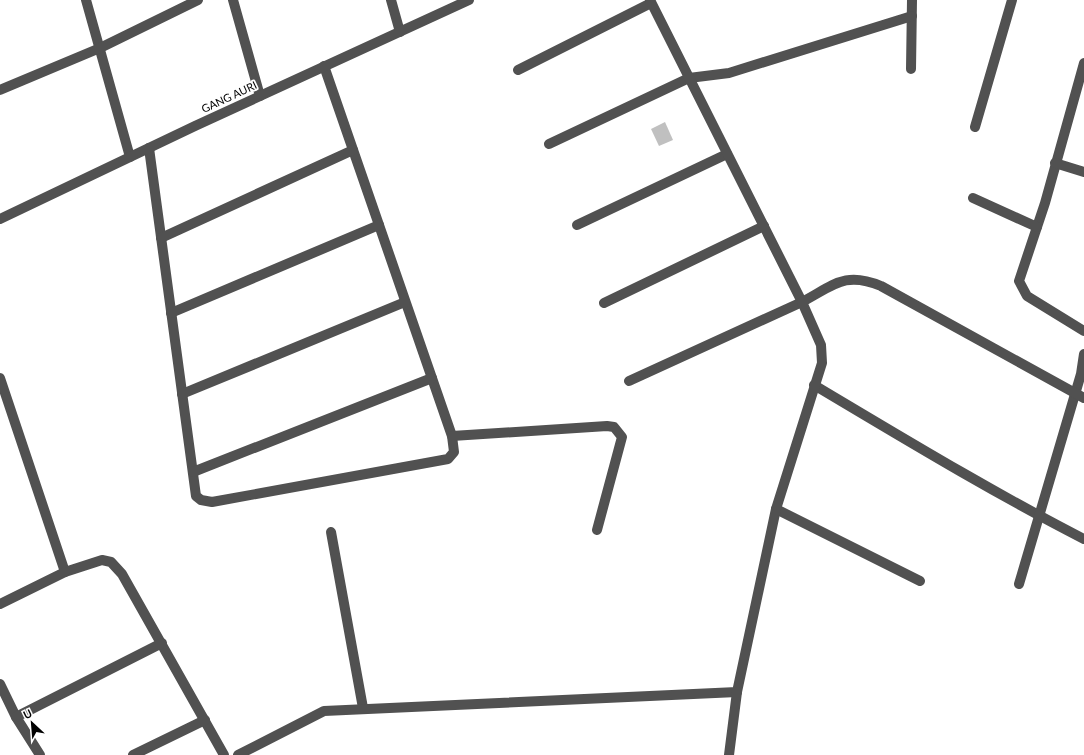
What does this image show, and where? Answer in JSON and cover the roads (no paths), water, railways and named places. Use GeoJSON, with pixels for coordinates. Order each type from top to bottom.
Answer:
{"type":"FeatureCollection","features":[{"type":"Feature","properties":{"kind":"street"},"geometry":{"type":"LineString","coordinates":[[86,0],[130,157]]}},
{"type":"Feature","properties":{"kind":"street"},"geometry":{"type":"LineString","coordinates":[[0,90],[100,48],[198,0]]}},
{"type":"Feature","properties":{"kind":"street"},"geometry":{"type":"LineString","coordinates":[[233,0],[260,96]]}},
{"type":"Feature","properties":{"kind":"street"},"geometry":{"type":"LineString","coordinates":[[391,0],[400,32]]}},
{"type":"Feature","properties":{"kind":"street","name":"GANG AURI"},"geometry":{"type":"LineString","coordinates":[[0,219],[324,66],[469,0]]}},
{"type":"Feature","properties":{"kind":"street"},"geometry":{"type":"LineString","coordinates":[[911,69],[912,0]]}},
{"type":"Feature","properties":{"kind":"street"},"geometry":{"type":"LineString","coordinates":[[975,127],[1012,0]]}},
{"type":"Feature","properties":{"kind":"street"},"geometry":{"type":"LineString","coordinates":[[518,70],[650,1],[802,302],[821,345],[822,363],[776,508],[737,692],[729,755]]}},
{"type":"Feature","properties":{"kind":"street"},"geometry":{"type":"LineString","coordinates":[[549,144],[689,78],[729,73],[912,16]]}},
{"type":"Feature","properties":{"kind":"street"},"geometry":{"type":"LineString","coordinates":[[1084,63],[1037,227],[1019,281],[1026,296],[1084,332]]}},
{"type":"Feature","properties":{"kind":"street"},"geometry":{"type":"LineString","coordinates":[[149,148],[196,496],[201,500],[212,502],[448,459],[454,452],[452,436],[324,66]]}},
{"type":"Feature","properties":{"kind":"street"},"geometry":{"type":"LineString","coordinates":[[161,238],[352,150]]}},
{"type":"Feature","properties":{"kind":"street"},"geometry":{"type":"LineString","coordinates":[[577,225],[727,154]]}},
{"type":"Feature","properties":{"kind":"street"},"geometry":{"type":"LineString","coordinates":[[1055,163],[1084,172]]}},
{"type":"Feature","properties":{"kind":"street"},"geometry":{"type":"LineString","coordinates":[[973,198],[1037,227]]}},
{"type":"Feature","properties":{"kind":"street"},"geometry":{"type":"LineString","coordinates":[[171,313],[379,225]]}},
{"type":"Feature","properties":{"kind":"street"},"geometry":{"type":"LineString","coordinates":[[604,303],[764,226]]}},
{"type":"Feature","properties":{"kind":"street"},"geometry":{"type":"LineString","coordinates":[[629,380],[802,302],[850,278],[867,280],[881,286],[1080,395]]}},
{"type":"Feature","properties":{"kind":"street"},"geometry":{"type":"LineString","coordinates":[[182,394],[406,302]]}},
{"type":"Feature","properties":{"kind":"street"},"geometry":{"type":"LineString","coordinates":[[1019,584],[1039,516],[1080,395],[1084,354]]}},
{"type":"Feature","properties":{"kind":"street"},"geometry":{"type":"LineString","coordinates":[[0,378],[65,572]]}},
{"type":"Feature","properties":{"kind":"street"},"geometry":{"type":"LineString","coordinates":[[193,472],[432,378]]}},
{"type":"Feature","properties":{"kind":"street"},"geometry":{"type":"LineString","coordinates":[[814,385],[1039,516],[1084,539]]}},
{"type":"Feature","properties":{"kind":"street"},"geometry":{"type":"LineString","coordinates":[[452,436],[607,426],[614,427],[622,437],[597,530]]}},
{"type":"Feature","properties":{"kind":"street"},"geometry":{"type":"LineString","coordinates":[[776,508],[920,581]]}},
{"type":"Feature","properties":{"kind":"street"},"geometry":{"type":"LineString","coordinates":[[331,532],[363,708]]}},
{"type":"Feature","properties":{"kind":"street"},"geometry":{"type":"LineString","coordinates":[[0,604],[65,572],[102,560],[111,562],[122,574],[162,642],[224,755]]}},
{"type":"Feature","properties":{"kind":"street"},"geometry":{"type":"LineString","coordinates":[[16,717],[162,642]]}},
{"type":"Feature","properties":{"kind":"street"},"geometry":{"type":"LineString","coordinates":[[0,684],[16,717],[40,755]]}},
{"type":"Feature","properties":{"kind":"street"},"geometry":{"type":"LineString","coordinates":[[238,755],[324,711],[363,708],[737,692]]}},
{"type":"Feature","properties":{"kind":"street"},"geometry":{"type":"LineString","coordinates":[[133,755],[205,720]]}}]}
